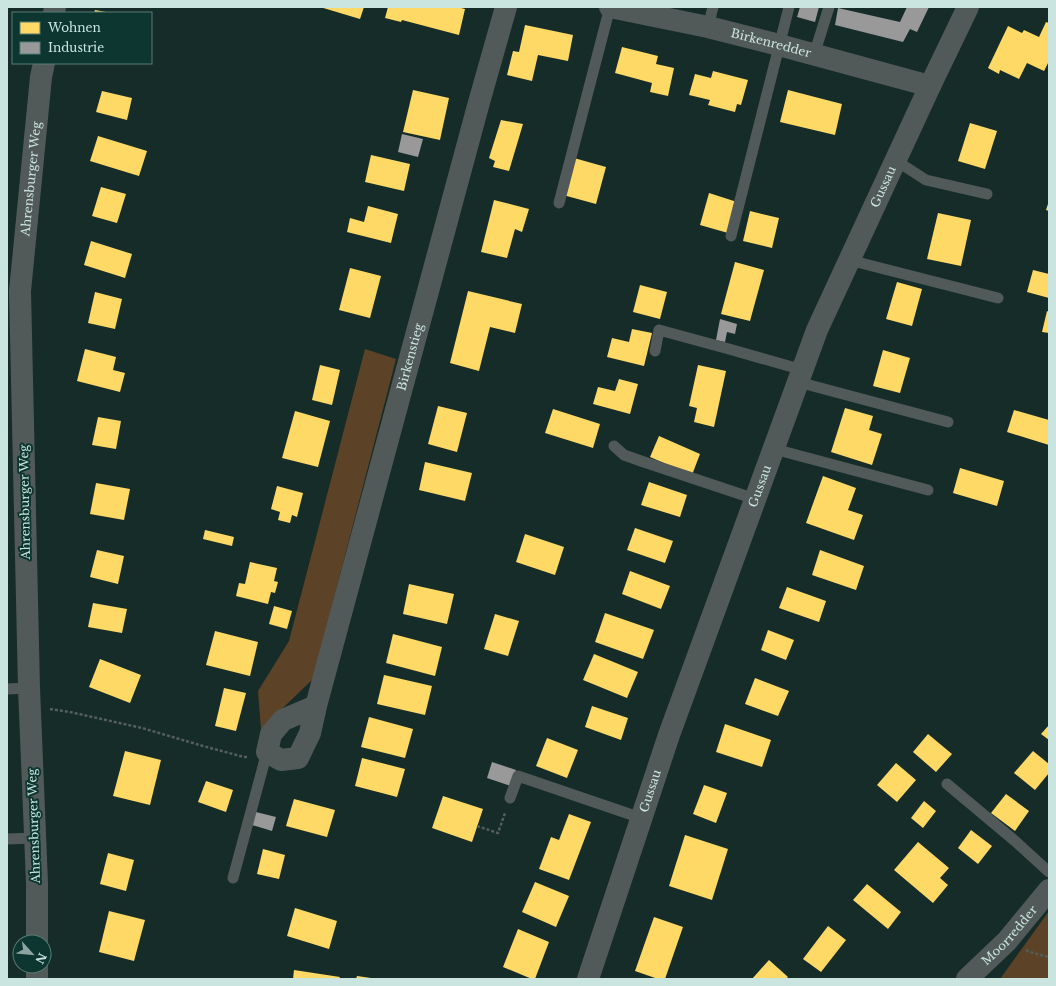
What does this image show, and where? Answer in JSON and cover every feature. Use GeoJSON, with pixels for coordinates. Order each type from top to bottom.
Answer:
{"type":"FeatureCollection","features":[{"type":"Feature","properties":{"kind":"street","name":"Birkenstieg"},"geometry":{"type":"LineString","coordinates":[[267,752],[281,760],[298,758],[310,733],[316,706],[506,7]]}},
{"type":"Feature","properties":{"kind":"street","name":"Birkenredder"},"geometry":{"type":"LineString","coordinates":[[610,7],[710,17],[779,45],[930,86]]}},
{"type":"Feature","properties":{"kind":"street","name":"Gussau"},"geometry":{"type":"LineString","coordinates":[[588,979],[669,735],[817,330],[895,160],[968,7]]}},
{"type":"Feature","properties":{"kind":"street","name":"Ahrensburger Weg"},"geometry":{"type":"LineString","coordinates":[[37,934],[37,883],[14,289],[44,64]]}},
{"type":"Feature","properties":{"kind":"street"},"geometry":{"type":"LineString","coordinates":[[267,752],[271,734],[283,720],[316,706]]}},
{"type":"Feature","properties":{"kind":"street","name":"Moorredder"},"geometry":{"type":"LineString","coordinates":[[967,979],[1007,941],[1049,890]]}},
{"type":"Feature","properties":{"kind":"lane"},"geometry":{"type":"LineString","coordinates":[[559,203],[610,7]]}},
{"type":"Feature","properties":{"kind":"lane"},"geometry":{"type":"LineString","coordinates":[[731,236],[789,7]]}},
{"type":"Feature","properties":{"kind":"lane"},"geometry":{"type":"LineString","coordinates":[[814,55],[829,7]]}},
{"type":"Feature","properties":{"kind":"lane"},"geometry":{"type":"LineString","coordinates":[[895,160],[926,180],[987,194]]}},
{"type":"Feature","properties":{"kind":"lane"},"geometry":{"type":"LineString","coordinates":[[849,260],[998,298]]}},
{"type":"Feature","properties":{"kind":"lane"},"geometry":{"type":"LineString","coordinates":[[655,351],[660,330],[729,349],[800,376],[948,422]]}},
{"type":"Feature","properties":{"kind":"lane"},"geometry":{"type":"LineString","coordinates":[[614,446],[624,455],[641,462],[755,499]]}},
{"type":"Feature","properties":{"kind":"lane"},"geometry":{"type":"LineString","coordinates":[[774,449],[928,490]]}},
{"type":"Feature","properties":{"kind":"lane"},"geometry":{"type":"LineString","coordinates":[[7,689],[30,697]]}},
{"type":"Feature","properties":{"kind":"lane"},"geometry":{"type":"LineString","coordinates":[[233,878],[267,752]]}},
{"type":"Feature","properties":{"kind":"lane"},"geometry":{"type":"LineString","coordinates":[[510,798],[518,776],[641,818]]}},
{"type":"Feature","properties":{"kind":"lane"},"geometry":{"type":"LineString","coordinates":[[947,784],[1015,841],[1049,872]]}},
{"type":"Feature","properties":{"kind":"lane"},"geometry":{"type":"LineString","coordinates":[[7,839],[35,838]]}},
{"type":"Feature","properties":{"kind":"path"},"geometry":{"type":"LineString","coordinates":[[30,697],[70,712],[142,728],[244,757],[267,752]]}},
{"type":"Feature","properties":{"kind":"path"},"geometry":{"type":"LineString","coordinates":[[477,826],[498,833],[510,798]]}},
{"type":"Feature","properties":{"kind":"shaded area"},"geometry":{"type":"Polygon","coordinates":[[[365,349],[396,359],[313,679],[261,729],[258,691],[289,641],[365,349]]]}},
{"type":"Feature","properties":{"kind":"shaded area"},"geometry":{"type":"Polygon","coordinates":[[[1049,911],[1049,979],[1000,979],[1049,911]]]}},
{"type":"Feature","properties":{"kind":"building: Wohnen"},"geometry":{"type":"Polygon","coordinates":[[[320,7],[364,7],[360,19],[320,7]]]}},
{"type":"Feature","properties":{"kind":"building: Wohnen"},"geometry":{"type":"Polygon","coordinates":[[[388,7],[457,7],[465,9],[459,35],[402,20],[401,22],[385,18],[388,7]]]}},
{"type":"Feature","properties":{"kind":"building: Wohnen"},"geometry":{"type":"Polygon","coordinates":[[[95,10],[106,12],[94,12],[95,10]]]}},
{"type":"Feature","properties":{"kind":"building: Wohnen"},"geometry":{"type":"Polygon","coordinates":[[[1046,22],[1049,23],[1049,61],[1044,71],[1027,63],[1019,79],[1000,70],[999,74],[988,68],[1008,26],[1022,33],[1024,30],[1039,37],[1046,22]]]}},
{"type":"Feature","properties":{"kind":"building: Wohnen"},"geometry":{"type":"Polygon","coordinates":[[[525,25],[573,35],[568,61],[538,55],[532,81],[507,75],[513,51],[519,52],[525,25]]]}},
{"type":"Feature","properties":{"kind":"building: Wohnen"},"geometry":{"type":"Polygon","coordinates":[[[622,47],[658,56],[656,64],[674,68],[668,96],[650,92],[652,83],[615,73],[622,47]]]}},
{"type":"Feature","properties":{"kind":"building: Wohnen"},"geometry":{"type":"Polygon","coordinates":[[[713,71],[748,80],[741,105],[737,104],[735,112],[708,105],[710,100],[689,95],[695,74],[711,78],[713,71]]]}},
{"type":"Feature","properties":{"kind":"building: Wohnen"},"geometry":{"type":"Polygon","coordinates":[[[413,90],[449,98],[440,140],[403,132],[413,90]]]}},
{"type":"Feature","properties":{"kind":"building: Wohnen"},"geometry":{"type":"Polygon","coordinates":[[[788,90],[842,104],[835,135],[780,122],[788,90]]]}},
{"type":"Feature","properties":{"kind":"building: Wohnen"},"geometry":{"type":"Polygon","coordinates":[[[102,91],[132,98],[127,120],[96,112],[102,91]]]}},
{"type":"Feature","properties":{"kind":"building: Wohnen"},"geometry":{"type":"Polygon","coordinates":[[[501,120],[523,124],[509,171],[493,167],[495,161],[489,158],[501,120]]]}},
{"type":"Feature","properties":{"kind":"building: Wohnen"},"geometry":{"type":"Polygon","coordinates":[[[970,123],[997,131],[985,169],[958,161],[970,123]]]}},
{"type":"Feature","properties":{"kind":"building: Wohnen"},"geometry":{"type":"Polygon","coordinates":[[[98,136],[147,151],[139,176],[90,161],[98,136]]]}},
{"type":"Feature","properties":{"kind":"building: Wohnen"},"geometry":{"type":"Polygon","coordinates":[[[371,155],[410,164],[404,191],[365,182],[371,155]]]}},
{"type":"Feature","properties":{"kind":"building: Wohnen"},"geometry":{"type":"Polygon","coordinates":[[[574,158],[606,167],[596,204],[563,195],[574,158]]]}},
{"type":"Feature","properties":{"kind":"building: Wohnen"},"geometry":{"type":"Polygon","coordinates":[[[101,187],[126,194],[117,223],[92,216],[101,187]]]}},
{"type":"Feature","properties":{"kind":"building: Wohnen"},"geometry":{"type":"Polygon","coordinates":[[[709,193],[737,202],[728,233],[700,225],[709,193]]]}},
{"type":"Feature","properties":{"kind":"building: Wohnen"},"geometry":{"type":"Polygon","coordinates":[[[494,200],[529,209],[522,232],[515,229],[507,258],[481,252],[494,200]]]}},
{"type":"Feature","properties":{"kind":"building: Wohnen"},"geometry":{"type":"Polygon","coordinates":[[[1049,201],[1049,211],[1046,210],[1049,201]]]}},
{"type":"Feature","properties":{"kind":"building: Wohnen"},"geometry":{"type":"Polygon","coordinates":[[[368,206],[398,214],[391,243],[347,232],[350,218],[364,222],[368,206]]]}},
{"type":"Feature","properties":{"kind":"building: Wohnen"},"geometry":{"type":"Polygon","coordinates":[[[750,211],[779,218],[772,248],[743,241],[750,211]]]}},
{"type":"Feature","properties":{"kind":"building: Wohnen"},"geometry":{"type":"Polygon","coordinates":[[[938,213],[971,220],[961,266],[927,259],[938,213]]]}},
{"type":"Feature","properties":{"kind":"building: Wohnen"},"geometry":{"type":"Polygon","coordinates":[[[91,241],[132,254],[125,278],[84,265],[91,241]]]}},
{"type":"Feature","properties":{"kind":"building: Wohnen"},"geometry":{"type":"Polygon","coordinates":[[[735,262],[764,270],[750,321],[721,314],[735,262]]]}},
{"type":"Feature","properties":{"kind":"building: Wohnen"},"geometry":{"type":"Polygon","coordinates":[[[350,268],[381,276],[370,318],[339,310],[350,268]]]}},
{"type":"Feature","properties":{"kind":"building: Wohnen"},"geometry":{"type":"Polygon","coordinates":[[[1033,270],[1049,274],[1049,298],[1027,292],[1033,270]]]}},
{"type":"Feature","properties":{"kind":"building: Wohnen"},"geometry":{"type":"Polygon","coordinates":[[[897,282],[922,289],[912,326],[886,319],[897,282]]]}},
{"type":"Feature","properties":{"kind":"building: Wohnen"},"geometry":{"type":"Polygon","coordinates":[[[640,285],[667,292],[660,319],[633,312],[640,285]]]}},
{"type":"Feature","properties":{"kind":"building: Wohnen"},"geometry":{"type":"Polygon","coordinates":[[[468,291],[522,304],[515,333],[490,327],[479,371],[450,363],[468,291]]]}},
{"type":"Feature","properties":{"kind":"building: Wohnen"},"geometry":{"type":"Polygon","coordinates":[[[95,292],[122,299],[115,329],[88,323],[95,292]]]}},
{"type":"Feature","properties":{"kind":"building: Wohnen"},"geometry":{"type":"Polygon","coordinates":[[[1047,311],[1049,312],[1049,333],[1042,332],[1047,311]]]}},
{"type":"Feature","properties":{"kind":"building: Wohnen"},"geometry":{"type":"Polygon","coordinates":[[[632,329],[652,333],[644,366],[607,357],[612,338],[629,342],[632,329]]]}},
{"type":"Feature","properties":{"kind":"building: Wohnen"},"geometry":{"type":"Polygon","coordinates":[[[85,349],[116,357],[113,370],[125,373],[120,392],[77,381],[85,349]]]}},
{"type":"Feature","properties":{"kind":"building: Wohnen"},"geometry":{"type":"Polygon","coordinates":[[[883,350],[910,358],[900,393],[873,386],[883,350]]]}},
{"type":"Feature","properties":{"kind":"building: Wohnen"},"geometry":{"type":"Polygon","coordinates":[[[320,365],[340,370],[332,405],[312,400],[320,365]]]}},
{"type":"Feature","properties":{"kind":"building: Wohnen"},"geometry":{"type":"Polygon","coordinates":[[[698,365],[726,371],[714,427],[694,422],[697,408],[689,406],[698,365]]]}},
{"type":"Feature","properties":{"kind":"building: Wohnen"},"geometry":{"type":"Polygon","coordinates":[[[619,379],[638,384],[630,414],[593,404],[598,387],[615,391],[619,379]]]}},
{"type":"Feature","properties":{"kind":"building: Wohnen"},"geometry":{"type":"Polygon","coordinates":[[[438,406],[467,413],[457,452],[428,444],[438,406]]]}},
{"type":"Feature","properties":{"kind":"building: Wohnen"},"geometry":{"type":"Polygon","coordinates":[[[845,408],[873,416],[869,430],[882,434],[872,465],[831,452],[845,408]]]}},
{"type":"Feature","properties":{"kind":"building: Wohnen"},"geometry":{"type":"Polygon","coordinates":[[[553,409],[600,424],[593,448],[545,433],[553,409]]]}},
{"type":"Feature","properties":{"kind":"building: Wohnen"},"geometry":{"type":"Polygon","coordinates":[[[1014,410],[1049,420],[1049,445],[1007,432],[1014,410]]]}},
{"type":"Feature","properties":{"kind":"building: Wohnen"},"geometry":{"type":"Polygon","coordinates":[[[295,411],[330,421],[318,467],[282,458],[295,411]]]}},
{"type":"Feature","properties":{"kind":"building: Wohnen"},"geometry":{"type":"Polygon","coordinates":[[[98,417],[121,421],[116,449],[92,445],[98,417]]]}},
{"type":"Feature","properties":{"kind":"building: Wohnen"},"geometry":{"type":"Polygon","coordinates":[[[659,436],[700,454],[692,475],[650,457],[659,436]]]}},
{"type":"Feature","properties":{"kind":"building: Wohnen"},"geometry":{"type":"Polygon","coordinates":[[[425,462],[472,473],[465,501],[419,490],[425,462]]]}},
{"type":"Feature","properties":{"kind":"building: Wohnen"},"geometry":{"type":"Polygon","coordinates":[[[960,468],[1004,481],[997,506],[953,493],[960,468]]]}},
{"type":"Feature","properties":{"kind":"building: Wohnen"},"geometry":{"type":"Polygon","coordinates":[[[823,476],[856,488],[848,510],[863,515],[854,540],[806,523],[823,476]]]}},
{"type":"Feature","properties":{"kind":"building: Wohnen"},"geometry":{"type":"Polygon","coordinates":[[[649,482],[687,495],[680,517],[641,505],[649,482]]]}},
{"type":"Feature","properties":{"kind":"building: Wohnen"},"geometry":{"type":"Polygon","coordinates":[[[96,483],[130,489],[124,520],[90,514],[96,483]]]}},
{"type":"Feature","properties":{"kind":"building: Wohnen"},"geometry":{"type":"Polygon","coordinates":[[[277,486],[303,493],[297,517],[292,515],[290,523],[278,520],[280,512],[271,509],[277,486]]]}},
{"type":"Feature","properties":{"kind":"building: Wohnen"},"geometry":{"type":"Polygon","coordinates":[[[635,528],[673,541],[665,563],[627,550],[635,528]]]}},
{"type":"Feature","properties":{"kind":"building: Wohnen"},"geometry":{"type":"Polygon","coordinates":[[[205,530],[234,537],[232,546],[203,539],[205,530]]]}},
{"type":"Feature","properties":{"kind":"building: Wohnen"},"geometry":{"type":"Polygon","coordinates":[[[525,534],[564,547],[555,575],[516,562],[525,534]]]}},
{"type":"Feature","properties":{"kind":"building: Wohnen"},"geometry":{"type":"Polygon","coordinates":[[[97,550],[124,556],[118,584],[90,577],[97,550]]]}},
{"type":"Feature","properties":{"kind":"building: Wohnen"},"geometry":{"type":"Polygon","coordinates":[[[820,550],[864,566],[856,590],[812,575],[820,550]]]}},
{"type":"Feature","properties":{"kind":"building: Wohnen"},"geometry":{"type":"Polygon","coordinates":[[[250,562],[277,568],[274,581],[278,582],[275,593],[271,592],[268,604],[236,596],[239,583],[245,584],[250,562]]]}},
{"type":"Feature","properties":{"kind":"building: Wohnen"},"geometry":{"type":"Polygon","coordinates":[[[630,571],[670,586],[661,609],[622,594],[630,571]]]}},
{"type":"Feature","properties":{"kind":"building: Wohnen"},"geometry":{"type":"Polygon","coordinates":[[[409,584],[454,594],[447,624],[403,614],[409,584]]]}},
{"type":"Feature","properties":{"kind":"building: Wohnen"},"geometry":{"type":"Polygon","coordinates":[[[787,587],[826,601],[819,622],[779,608],[787,587]]]}},
{"type":"Feature","properties":{"kind":"building: Wohnen"},"geometry":{"type":"Polygon","coordinates":[[[93,603],[127,609],[122,633],[88,627],[93,603]]]}},
{"type":"Feature","properties":{"kind":"building: Wohnen"},"geometry":{"type":"Polygon","coordinates":[[[274,606],[292,611],[287,629],[269,624],[274,606]]]}},
{"type":"Feature","properties":{"kind":"building: Wohnen"},"geometry":{"type":"Polygon","coordinates":[[[605,613],[654,630],[643,659],[595,642],[605,613]]]}},
{"type":"Feature","properties":{"kind":"building: Wohnen"},"geometry":{"type":"Polygon","coordinates":[[[495,614],[519,621],[508,656],[484,649],[495,614]]]}},
{"type":"Feature","properties":{"kind":"building: Wohnen"},"geometry":{"type":"Polygon","coordinates":[[[768,630],[794,640],[786,660],[761,650],[768,630]]]}},
{"type":"Feature","properties":{"kind":"building: Wohnen"},"geometry":{"type":"Polygon","coordinates":[[[215,631],[258,642],[250,676],[206,665],[215,631]]]}},
{"type":"Feature","properties":{"kind":"building: Wohnen"},"geometry":{"type":"Polygon","coordinates":[[[393,634],[442,647],[435,676],[386,663],[393,634]]]}},
{"type":"Feature","properties":{"kind":"building: Wohnen"},"geometry":{"type":"Polygon","coordinates":[[[594,654],[638,672],[627,698],[583,680],[594,654]]]}},
{"type":"Feature","properties":{"kind":"building: Wohnen"},"geometry":{"type":"Polygon","coordinates":[[[100,659],[141,675],[130,703],[89,687],[100,659]]]}},
{"type":"Feature","properties":{"kind":"building: Wohnen"},"geometry":{"type":"Polygon","coordinates":[[[384,675],[432,686],[425,715],[377,704],[384,675]]]}},
{"type":"Feature","properties":{"kind":"building: Wohnen"},"geometry":{"type":"Polygon","coordinates":[[[755,678],[789,691],[778,716],[745,704],[755,678]]]}},
{"type":"Feature","properties":{"kind":"building: Wohnen"},"geometry":{"type":"Polygon","coordinates":[[[224,688],[246,693],[236,731],[215,726],[224,688]]]}},
{"type":"Feature","properties":{"kind":"building: Wohnen"},"geometry":{"type":"Polygon","coordinates":[[[592,706],[628,718],[621,740],[585,727],[592,706]]]}},
{"type":"Feature","properties":{"kind":"building: Wohnen"},"geometry":{"type":"Polygon","coordinates":[[[369,717],[413,729],[405,758],[361,747],[369,717]]]}},
{"type":"Feature","properties":{"kind":"building: Wohnen"},"geometry":{"type":"Polygon","coordinates":[[[725,724],[771,740],[762,767],[716,752],[725,724]]]}},
{"type":"Feature","properties":{"kind":"building: Wohnen"},"geometry":{"type":"Polygon","coordinates":[[[1049,725],[1049,740],[1041,734],[1049,725]]]}},
{"type":"Feature","properties":{"kind":"building: Wohnen"},"geometry":{"type":"Polygon","coordinates":[[[928,734],[952,754],[936,772],[913,752],[928,734]]]}},
{"type":"Feature","properties":{"kind":"building: Wohnen"},"geometry":{"type":"Polygon","coordinates":[[[547,738],[578,750],[567,778],[536,766],[547,738]]]}},
{"type":"Feature","properties":{"kind":"building: Wohnen"},"geometry":{"type":"Polygon","coordinates":[[[125,751],[161,760],[150,805],[113,796],[125,751]]]}},
{"type":"Feature","properties":{"kind":"building: Wohnen"},"geometry":{"type":"Polygon","coordinates":[[[1033,751],[1049,764],[1049,773],[1035,790],[1014,773],[1033,751]]]}},
{"type":"Feature","properties":{"kind":"building: Wohnen"},"geometry":{"type":"Polygon","coordinates":[[[362,758],[405,769],[397,797],[355,786],[362,758]]]}},
{"type":"Feature","properties":{"kind":"building: Wohnen"},"geometry":{"type":"Polygon","coordinates":[[[896,763],[916,780],[897,802],[877,785],[896,763]]]}},
{"type":"Feature","properties":{"kind":"building: Wohnen"},"geometry":{"type":"Polygon","coordinates":[[[206,781],[233,790],[226,812],[198,802],[206,781]]]}},
{"type":"Feature","properties":{"kind":"building: Wohnen"},"geometry":{"type":"Polygon","coordinates":[[[704,785],[727,793],[716,823],[693,814],[704,785]]]}},
{"type":"Feature","properties":{"kind":"building: Wohnen"},"geometry":{"type":"Polygon","coordinates":[[[1006,794],[1029,811],[1015,831],[991,813],[1006,794]]]}},
{"type":"Feature","properties":{"kind":"building: Wohnen"},"geometry":{"type":"Polygon","coordinates":[[[443,796],[483,809],[472,842],[432,828],[443,796]]]}},
{"type":"Feature","properties":{"kind":"building: Wohnen"},"geometry":{"type":"Polygon","coordinates":[[[294,799],[335,810],[327,837],[286,826],[294,799]]]}},
{"type":"Feature","properties":{"kind":"building: Wohnen"},"geometry":{"type":"Polygon","coordinates":[[[924,801],[936,811],[923,828],[911,818],[924,801]]]}},
{"type":"Feature","properties":{"kind":"building: Wohnen"},"geometry":{"type":"Polygon","coordinates":[[[569,814],[591,822],[569,880],[539,869],[551,837],[559,840],[569,814]]]}},
{"type":"Feature","properties":{"kind":"building: Wohnen"},"geometry":{"type":"Polygon","coordinates":[[[971,830],[992,846],[978,864],[958,848],[971,830]]]}},
{"type":"Feature","properties":{"kind":"building: Wohnen"},"geometry":{"type":"Polygon","coordinates":[[[685,835],[728,849],[712,900],[669,886],[685,835]]]}},
{"type":"Feature","properties":{"kind":"building: Wohnen"},"geometry":{"type":"Polygon","coordinates":[[[918,842],[949,868],[940,878],[948,885],[933,903],[894,870],[918,842]]]}},
{"type":"Feature","properties":{"kind":"building: Wohnen"},"geometry":{"type":"Polygon","coordinates":[[[263,849],[285,855],[279,879],[257,874],[263,849]]]}},
{"type":"Feature","properties":{"kind":"building: Wohnen"},"geometry":{"type":"Polygon","coordinates":[[[108,853],[134,860],[126,891],[100,884],[108,853]]]}},
{"type":"Feature","properties":{"kind":"building: Wohnen"},"geometry":{"type":"Polygon","coordinates":[[[535,882],[569,896],[556,927],[522,912],[535,882]]]}},
{"type":"Feature","properties":{"kind":"building: Wohnen"},"geometry":{"type":"Polygon","coordinates":[[[867,884],[901,912],[888,929],[853,900],[867,884]]]}},
{"type":"Feature","properties":{"kind":"building: Wohnen"},"geometry":{"type":"Polygon","coordinates":[[[295,908],[337,921],[329,949],[287,936],[295,908]]]}},
{"type":"Feature","properties":{"kind":"building: Wohnen"},"geometry":{"type":"Polygon","coordinates":[[[109,911],[145,920],[134,961],[99,952],[109,911]]]}},
{"type":"Feature","properties":{"kind":"building: Wohnen"},"geometry":{"type":"Polygon","coordinates":[[[654,917],[683,927],[665,979],[658,979],[635,971],[654,917]]]}},
{"type":"Feature","properties":{"kind":"building: Wohnen"},"geometry":{"type":"Polygon","coordinates":[[[828,926],[846,940],[821,972],[803,959],[828,926]]]}},
{"type":"Feature","properties":{"kind":"building: Wohnen"},"geometry":{"type":"Polygon","coordinates":[[[518,929],[549,942],[535,979],[503,967],[518,929]]]}},
{"type":"Feature","properties":{"kind":"building: Wohnen"},"geometry":{"type":"Polygon","coordinates":[[[769,960],[788,977],[786,979],[752,979],[769,960]]]}},
{"type":"Feature","properties":{"kind":"building: Wohnen"},"geometry":{"type":"Polygon","coordinates":[[[294,970],[340,977],[339,979],[293,979],[294,970]]]}},
{"type":"Feature","properties":{"kind":"building: Wohnen"},"geometry":{"type":"Polygon","coordinates":[[[357,976],[371,978],[371,979],[356,979],[357,976]]]}},
{"type":"Feature","properties":{"kind":"building: Industrie"},"geometry":{"type":"Polygon","coordinates":[[[800,7],[819,7],[815,22],[797,17],[800,7]]]}},
{"type":"Feature","properties":{"kind":"building: Industrie"},"geometry":{"type":"Polygon","coordinates":[[[907,7],[929,7],[917,32],[910,29],[903,42],[835,25],[838,8],[900,22],[907,7]]]}},
{"type":"Feature","properties":{"kind":"building: Industrie"},"geometry":{"type":"Polygon","coordinates":[[[402,134],[423,139],[418,157],[398,152],[402,134]]]}},
{"type":"Feature","properties":{"kind":"building: Industrie"},"geometry":{"type":"Polygon","coordinates":[[[720,319],[737,324],[735,334],[727,332],[725,342],[716,340],[720,319]]]}},
{"type":"Feature","properties":{"kind":"building: Industrie"},"geometry":{"type":"Polygon","coordinates":[[[492,762],[516,770],[511,786],[487,778],[492,762]]]}},
{"type":"Feature","properties":{"kind":"building: Industrie"},"geometry":{"type":"Polygon","coordinates":[[[256,812],[276,817],[272,831],[252,825],[256,812]]]}}]}
